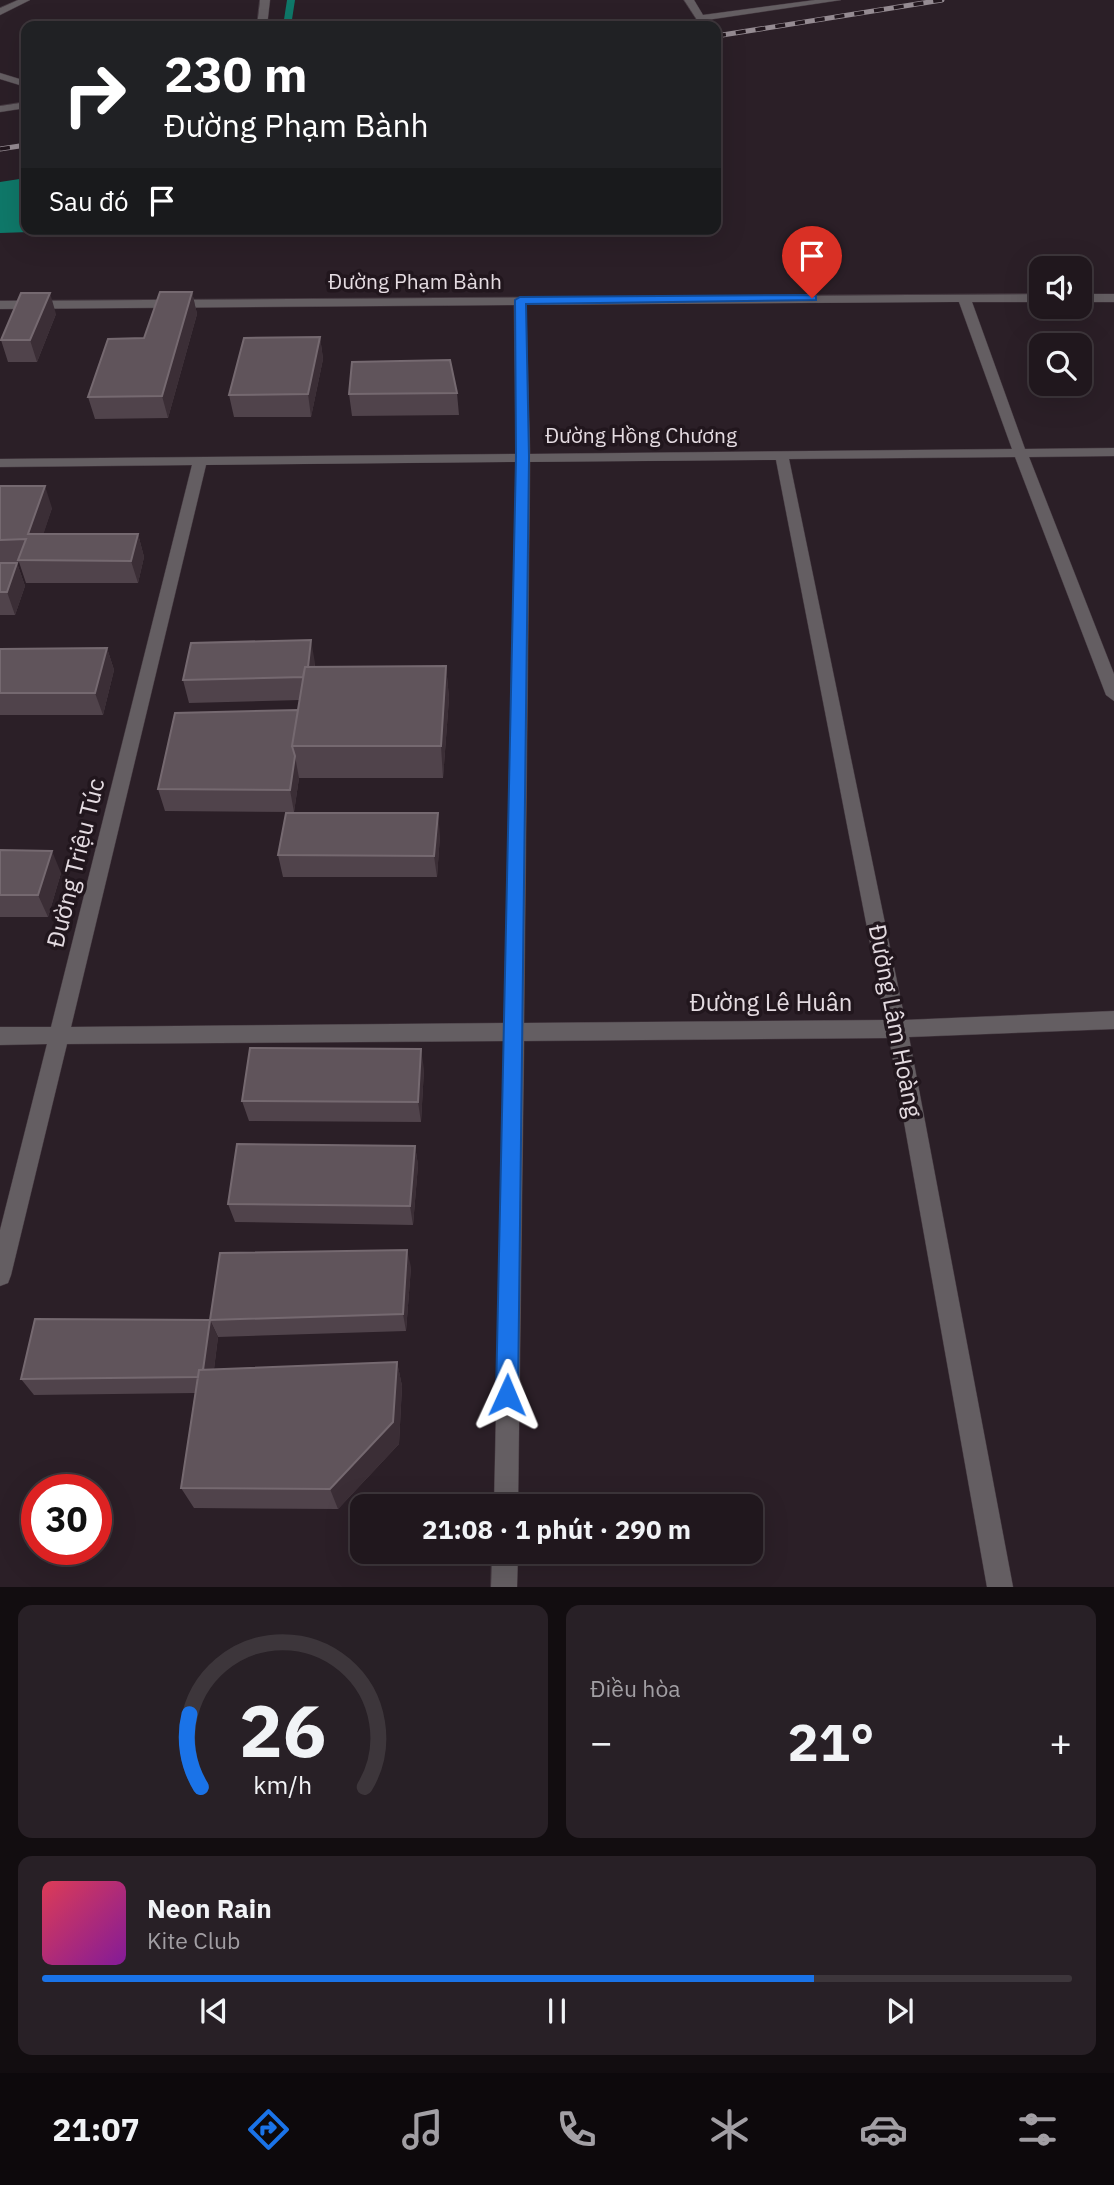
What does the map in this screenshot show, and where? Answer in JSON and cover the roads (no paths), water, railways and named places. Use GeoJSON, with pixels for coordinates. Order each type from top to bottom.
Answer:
{"type":"FeatureCollection","features":[{"type":"Feature","properties":{"kind":"street"},"geometry":{"type":"LineString","coordinates":[[0,12],[25,0]]}},
{"type":"Feature","properties":{"kind":"street"},"geometry":{"type":"LineString","coordinates":[[263,21],[265,0]]}},
{"type":"Feature","properties":{"kind":"street"},"geometry":{"type":"LineString","coordinates":[[689,0],[700,18],[836,0]]}},
{"type":"Feature","properties":{"kind":"street"},"geometry":{"type":"LineString","coordinates":[[0,76],[21,82]]}},
{"type":"Feature","properties":{"kind":"street"},"geometry":{"type":"LineString","coordinates":[[0,109],[21,106]]}},
{"type":"Feature","properties":{"kind":"street"},"geometry":{"type":"LineString","coordinates":[[964,298],[1020,453],[1114,695]]}},
{"type":"Feature","properties":{"kind":"street","name":"Đường Phạm Bành"},"geometry":{"type":"LineString","coordinates":[[0,305],[1029,298]]}},
{"type":"Feature","properties":{"kind":"street"},"geometry":{"type":"LineString","coordinates":[[1092,298],[1114,298]]}},
{"type":"Feature","properties":{"kind":"street"},"geometry":{"type":"LineString","coordinates":[[506,1494],[523,457],[520,300]]}},
{"type":"Feature","properties":{"kind":"street","name":"Đường Hồng Chương"},"geometry":{"type":"LineString","coordinates":[[0,463],[1114,452]]}},
{"type":"Feature","properties":{"kind":"street","name":"Đường Lâm Hoàng"},"geometry":{"type":"LineString","coordinates":[[782,457],[897,1029],[1000,1587]]}},
{"type":"Feature","properties":{"kind":"street","name":"Đường Triệu Túc"},"geometry":{"type":"LineString","coordinates":[[0,1275],[200,462]]}},
{"type":"Feature","properties":{"kind":"street","name":"Đường Lê Huân"},"geometry":{"type":"LineString","coordinates":[[0,1037],[897,1029],[1114,1020]]}},
{"type":"Feature","properties":{"kind":"street"},"geometry":{"type":"LineString","coordinates":[[504,1587],[505,1564]]}},
{"type":"Feature","properties":{"kind":"waterway"},"geometry":{"type":"LineString","coordinates":[[288,21],[291,0]]}},
{"type":"Feature","properties":{"kind":"railway"},"geometry":{"type":"LineString","coordinates":[[721,35],[942,0]]}},
{"type":"Feature","properties":{"kind":"railway"},"geometry":{"type":"LineString","coordinates":[[0,149],[21,146]]}}]}
